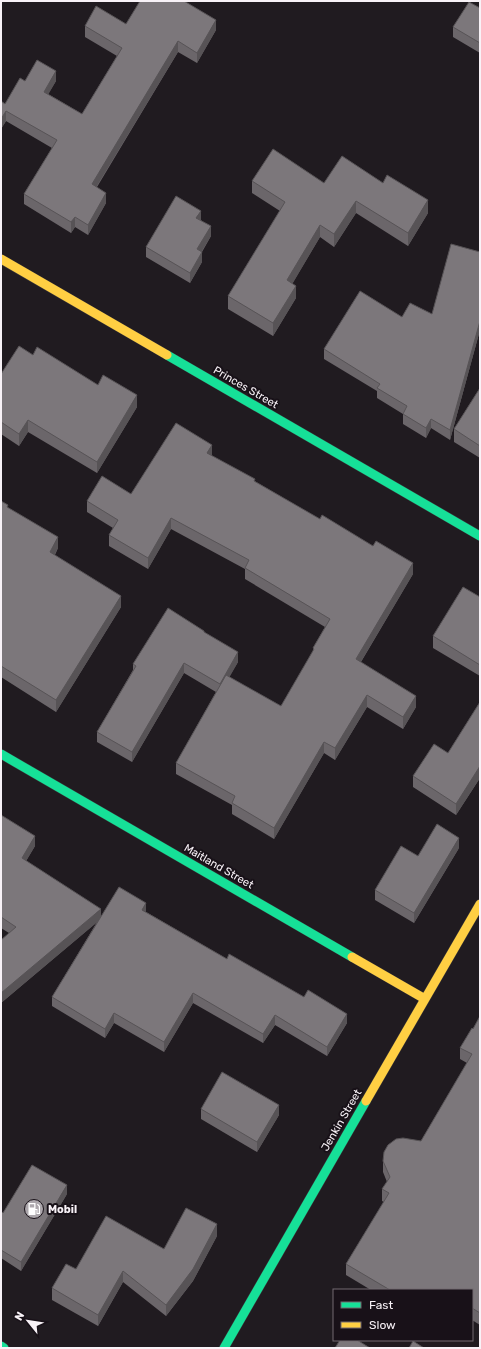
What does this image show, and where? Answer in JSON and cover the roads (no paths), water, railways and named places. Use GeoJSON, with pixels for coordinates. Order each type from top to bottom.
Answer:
{"type":"FeatureCollection","features":[{"type":"Feature","properties":{"kind":"street","name":"Princes Street"},"geometry":{"type":"LineString","coordinates":[[1,259],[480,536]]}},
{"type":"Feature","properties":{"kind":"street","name":"Maitland Street"},"geometry":{"type":"LineString","coordinates":[[1,754],[425,999]]}},
{"type":"Feature","properties":{"kind":"street","name":"Jenkin Street"},"geometry":{"type":"LineString","coordinates":[[224,1348],[480,904]]}},
{"type":"Feature","properties":{"kind":"place","name":"Mobil"},"geometry":{"type":"Point","coordinates":[34,1209]}}]}
